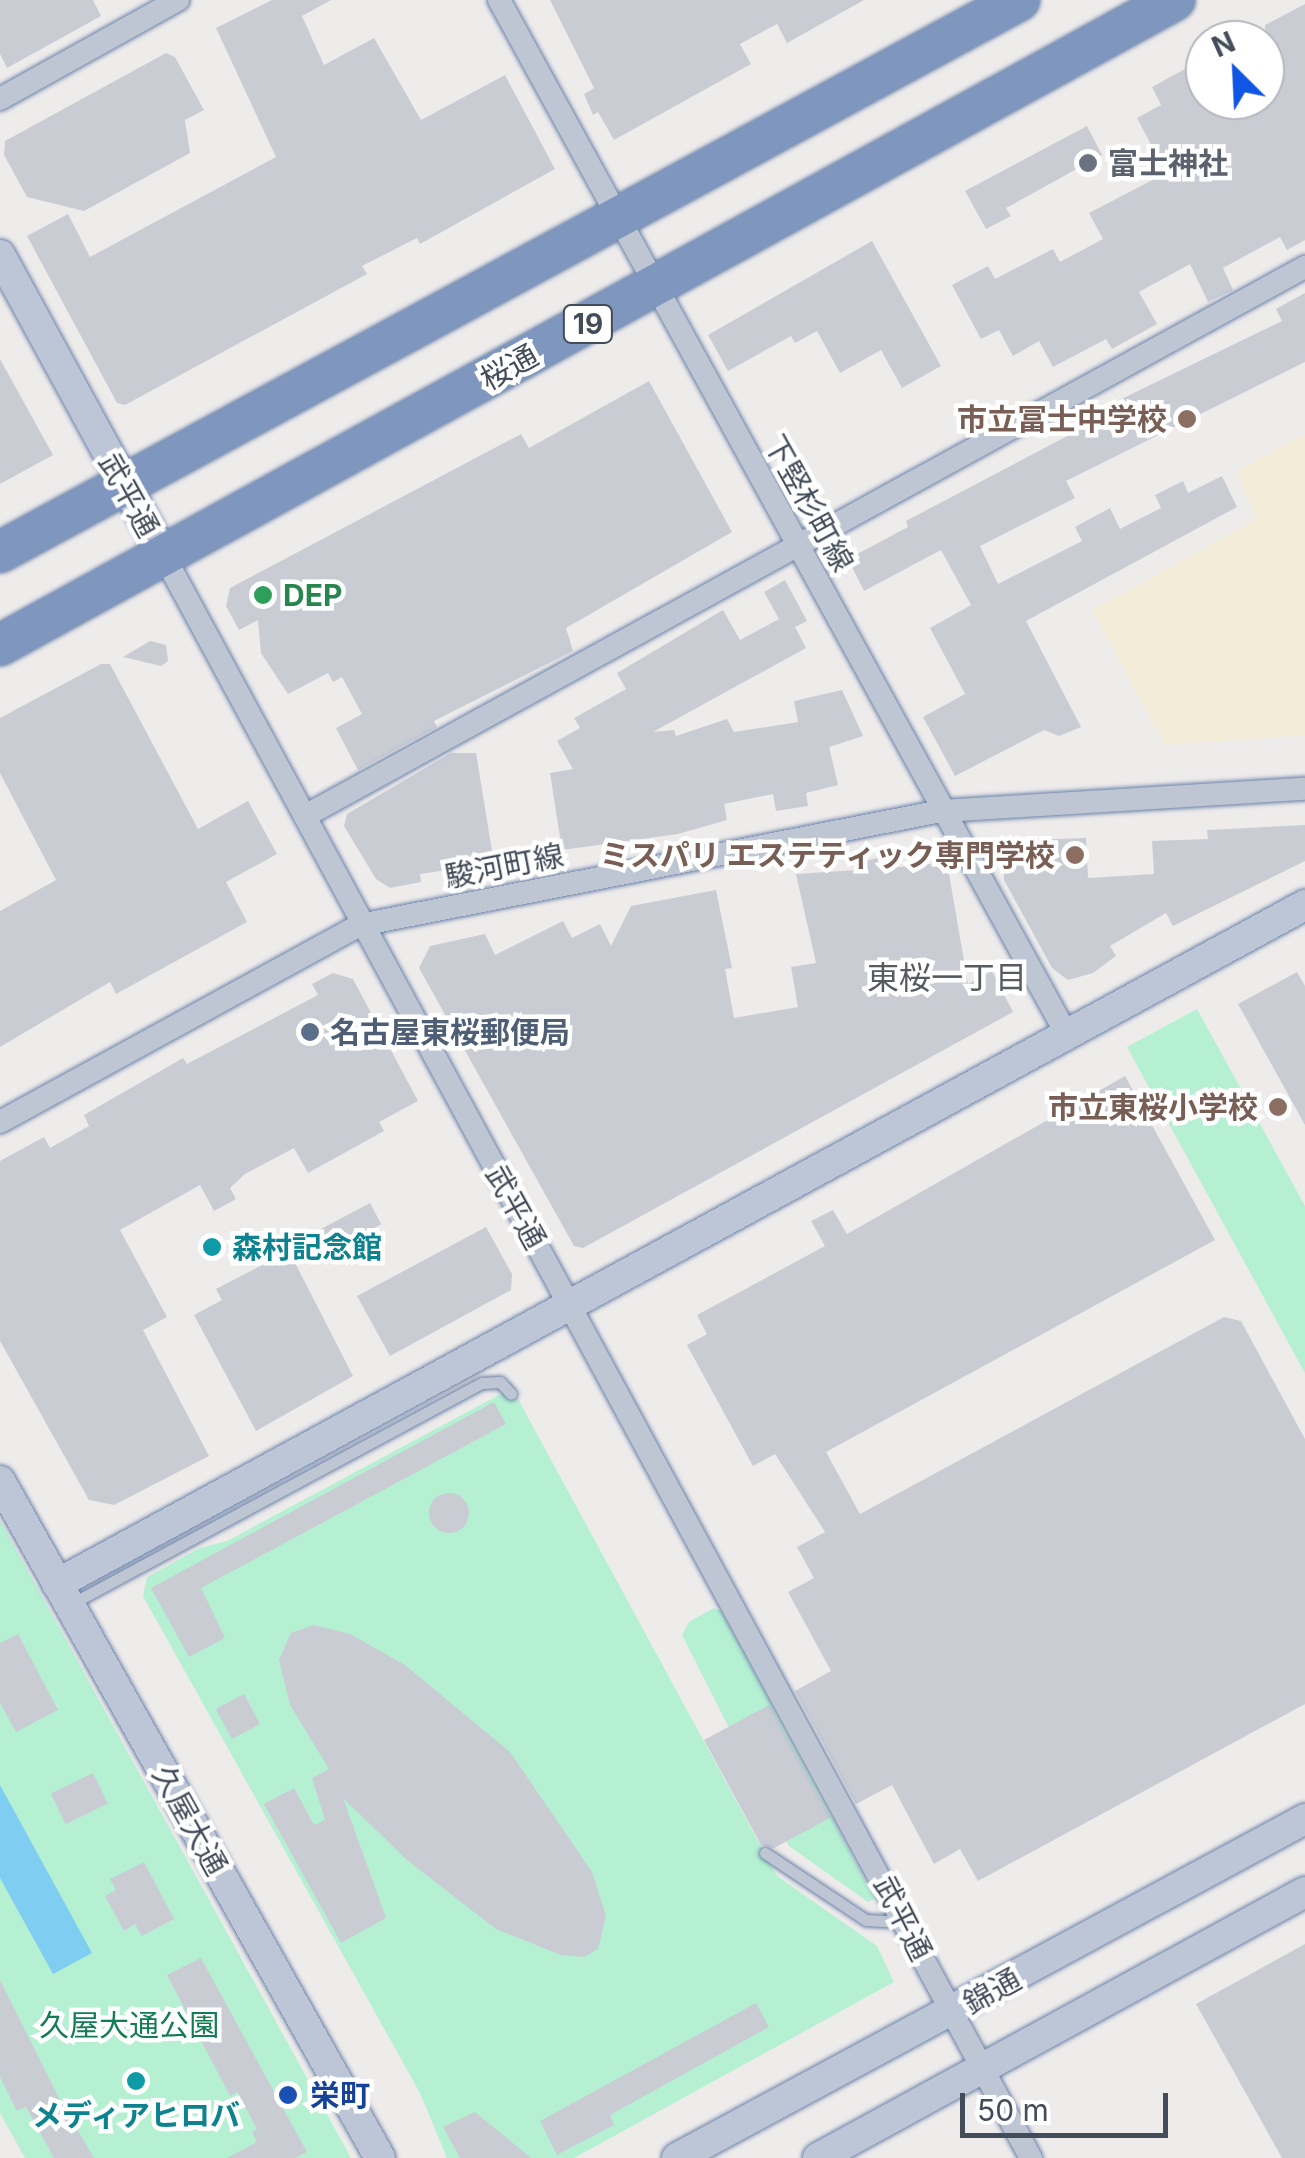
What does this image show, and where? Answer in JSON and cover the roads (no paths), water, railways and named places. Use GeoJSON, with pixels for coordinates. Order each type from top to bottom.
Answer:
{"type":"FeatureCollection","features":[{"type":"Feature","properties":{"kind":"highway"},"geometry":{"type":"LineString","coordinates":[[0,552],[616,214],[1019,0]]}},
{"type":"Feature","properties":{"kind":"highway","name":"桜通"},"geometry":{"type":"LineString","coordinates":[[0,645],[1174,0]]}},
{"type":"Feature","properties":{"kind":"street"},"geometry":{"type":"LineString","coordinates":[[0,99],[178,0]]}},
{"type":"Feature","properties":{"kind":"street","name":"下竪杉町線"},"geometry":{"type":"LineString","coordinates":[[499,0],[1067,1035]]}},
{"type":"Feature","properties":{"kind":"street","name":"武平通"},"geometry":{"type":"LineString","coordinates":[[0,256],[1031,2158]]}},
{"type":"Feature","properties":{"kind":"street"},"geometry":{"type":"LineString","coordinates":[[304,816],[1305,267]]}},
{"type":"Feature","properties":{"kind":"street","name":"駿河町線"},"geometry":{"type":"LineString","coordinates":[[0,1122],[360,924],[941,811],[1305,789]]}},
{"type":"Feature","properties":{"kind":"street"},"geometry":{"type":"LineString","coordinates":[[63,1595],[571,1306],[1305,906]]}},
{"type":"Feature","properties":{"kind":"street","name":"久屋大通"},"geometry":{"type":"LineString","coordinates":[[0,1481],[380,2158]]}},
{"type":"Feature","properties":{"kind":"street","name":"錦通"},"geometry":{"type":"LineString","coordinates":[[676,2158],[1305,1820]]}},
{"type":"Feature","properties":{"kind":"street"},"geometry":{"type":"LineString","coordinates":[[818,2158],[1305,1892]]}},
{"type":"Feature","properties":{"kind":"lane"},"geometry":{"type":"LineString","coordinates":[[63,1595],[482,1383],[500,1382],[510,1394]]}},
{"type":"Feature","properties":{"kind":"lane"},"geometry":{"type":"LineString","coordinates":[[765,1853],[866,1920],[906,1922]]}},
{"type":"Feature","properties":{"kind":"water"},"geometry":{"type":"Polygon","coordinates":[[[0,1785],[92,1953],[53,1974],[0,1878],[0,1785]]]}},
{"type":"Feature","properties":{"kind":"place","name":"富士神社"},"geometry":{"type":"Point","coordinates":[1088,163]}},
{"type":"Feature","properties":{"kind":"place","name":"市立冨士中学校"},"geometry":{"type":"Point","coordinates":[1187,419]}},
{"type":"Feature","properties":{"kind":"place","name":"DEP"},"geometry":{"type":"Point","coordinates":[263,595]}},
{"type":"Feature","properties":{"kind":"place","name":"ミスパリ エステティック専門学校"},"geometry":{"type":"Point","coordinates":[1075,855]}},
{"type":"Feature","properties":{"kind":"place","name":"名古屋東桜郵便局"},"geometry":{"type":"Point","coordinates":[310,1032]}},
{"type":"Feature","properties":{"kind":"place","name":"市立東桜小学校"},"geometry":{"type":"Point","coordinates":[1278,1107]}},
{"type":"Feature","properties":{"kind":"place","name":"森村記念館"},"geometry":{"type":"Point","coordinates":[212,1247]}},
{"type":"Feature","properties":{"kind":"place","name":"メディアヒロバ"},"geometry":{"type":"Point","coordinates":[136,2081]}},
{"type":"Feature","properties":{"kind":"place","name":"栄町"},"geometry":{"type":"Point","coordinates":[288,2095]}},
{"type":"Feature","properties":{"kind":"district","name":"東桜一丁目"},"geometry":{"type":"Point","coordinates":[947,978]}},
{"type":"Feature","properties":{"kind":"park label","name":"久屋大通公園"},"geometry":{"type":"Point","coordinates":[129,2025]}}]}
